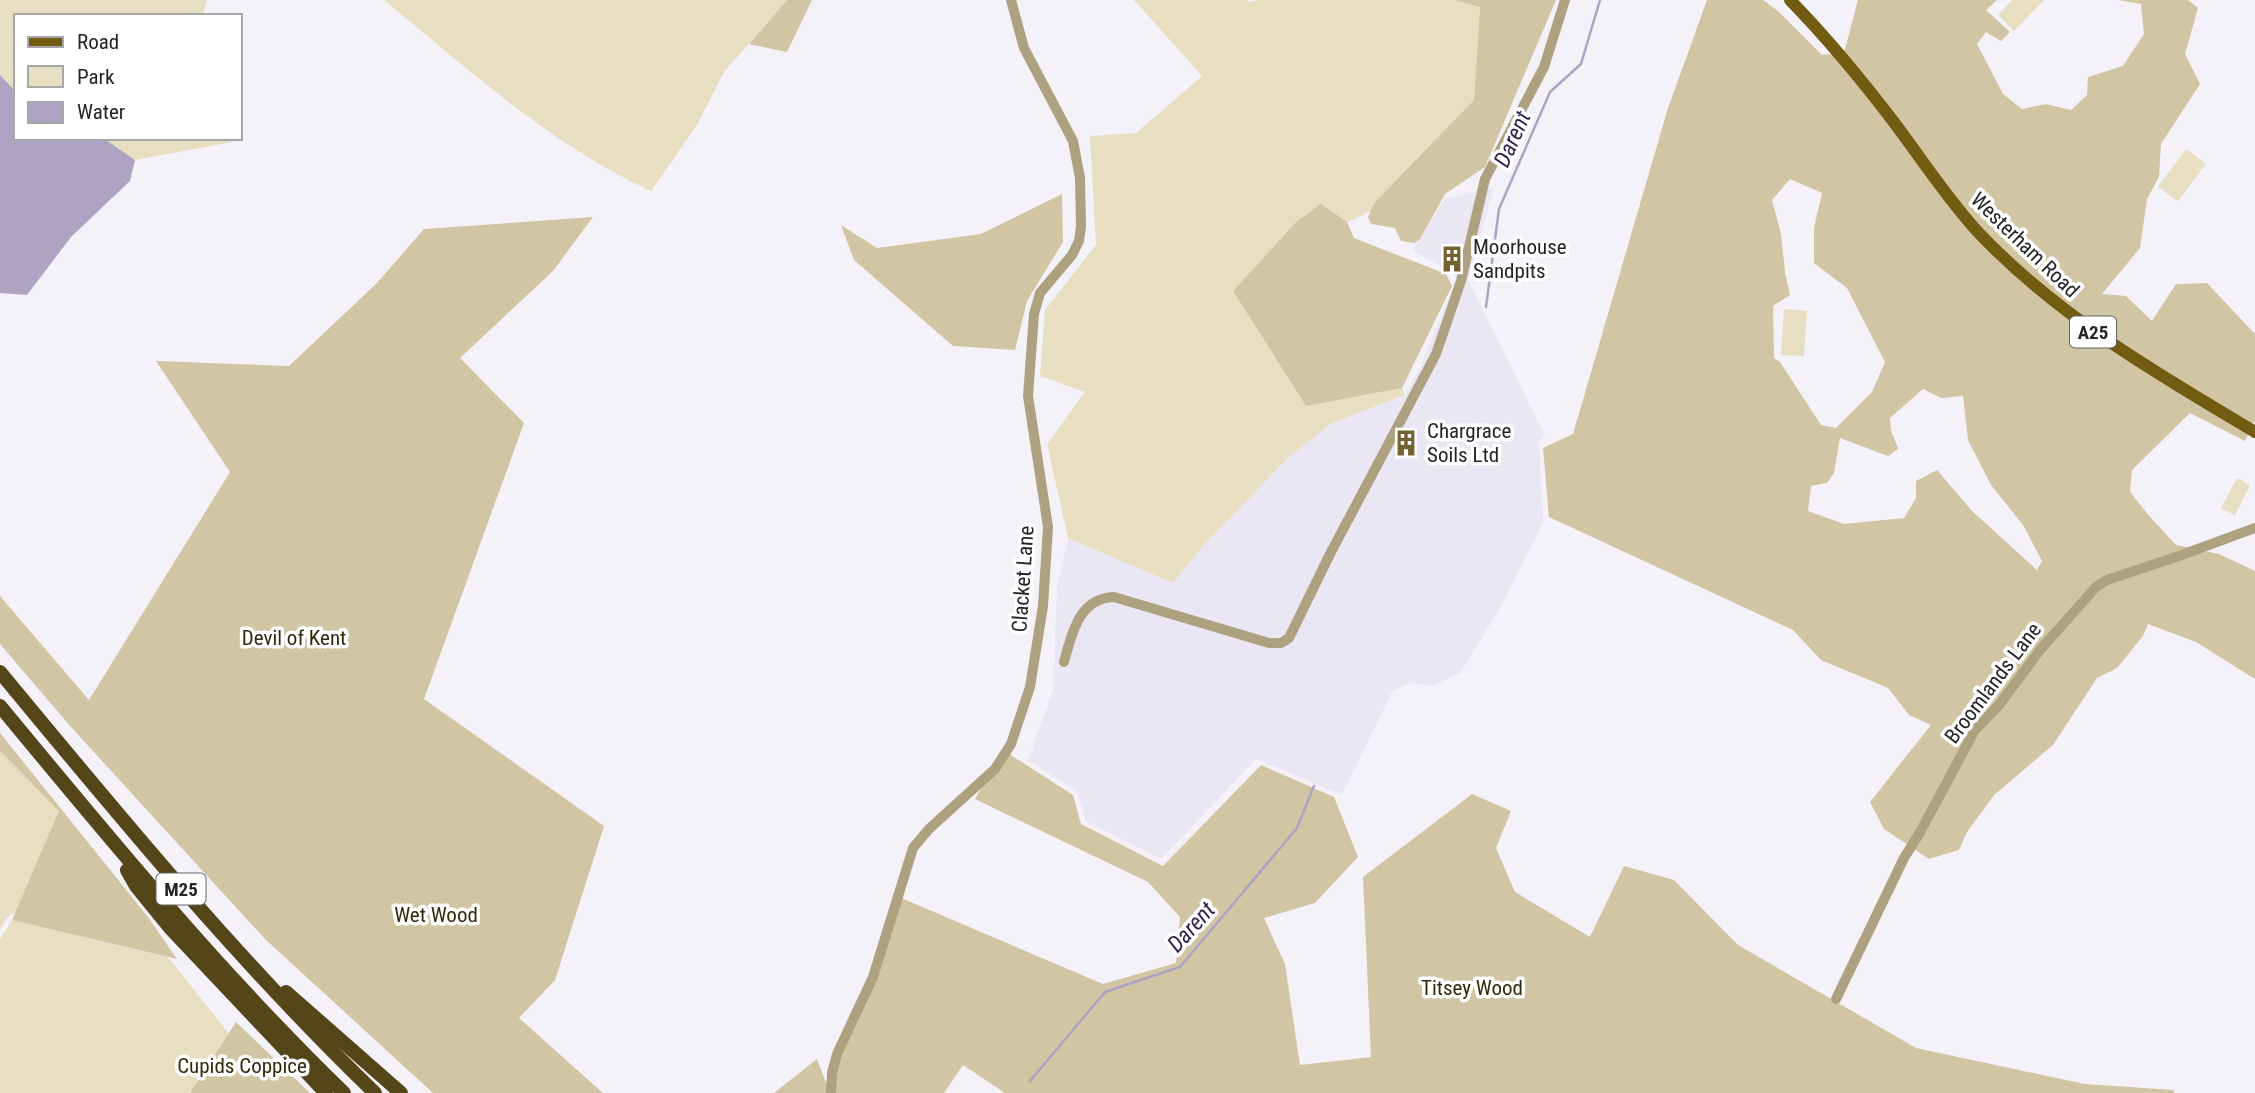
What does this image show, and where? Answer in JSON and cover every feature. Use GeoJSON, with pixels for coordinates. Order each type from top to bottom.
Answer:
{"type":"FeatureCollection","features":[{"type":"Feature","properties":{"kind":"highway","name":"M25"},"geometry":{"type":"LineString","coordinates":[[0,672],[125,823],[237,951],[375,1093]]}},
{"type":"Feature","properties":{"kind":"highway","name":"M25"},"geometry":{"type":"LineString","coordinates":[[0,706],[107,836],[234,980],[344,1093]]}},
{"type":"Feature","properties":{"kind":"highway","name":"M25"},"geometry":{"type":"LineString","coordinates":[[107,836],[136,886],[162,918],[326,1093]]}},
{"type":"Feature","properties":{"kind":"highway","name":"M25"},"geometry":{"type":"LineString","coordinates":[[237,951],[401,1093]]}},
{"type":"Feature","properties":{"kind":"main road","name":"Westerham Road"},"geometry":{"type":"LineString","coordinates":[[1790,0],[1818,29],[1893,121],[1953,203],[2015,269],[2102,339],[2255,432]]}},
{"type":"Feature","properties":{"kind":"street","name":"Clacket Lane"},"geometry":{"type":"LineString","coordinates":[[831,1093],[837,1054],[873,977],[913,848],[929,829],[995,769],[1011,744],[1030,687],[1044,606],[1048,527],[1028,396],[1034,314],[1040,293],[1077,248],[1082,226],[1080,178],[1073,141],[1024,48],[1011,0]]}},
{"type":"Feature","properties":{"kind":"street"},"geometry":{"type":"LineString","coordinates":[[1064,662],[1071,635],[1082,612],[1090,604],[1104,597],[1114,597],[1269,643],[1281,643],[1289,638],[1330,554],[1436,354],[1461,281],[1485,179],[1544,67],[1565,0]]}},
{"type":"Feature","properties":{"kind":"street","name":"Broomlands Lane"},"geometry":{"type":"LineString","coordinates":[[1836,999],[1904,858],[1975,730],[1999,705],[2040,650],[2096,587],[2106,580],[2255,528]]}},
{"type":"Feature","properties":{"kind":"shaded area"},"geometry":{"type":"Polygon","coordinates":[[[1494,188],[1468,280],[1545,435],[1539,443],[1543,523],[1499,610],[1460,673],[1432,686],[1410,683],[1392,692],[1342,795],[1256,759],[1161,859],[1086,821],[1077,791],[1028,760],[1053,690],[1057,588],[1068,538],[1173,583],[1201,548],[1288,458],[1332,423],[1405,395],[1418,372],[1458,275],[1412,251],[1444,199],[1494,188]]]}},
{"type":"Feature","properties":{"kind":"green space"},"geometry":{"type":"Polygon","coordinates":[[[0,0],[207,0],[203,14],[14,14],[14,90],[0,75],[0,0]]]}},
{"type":"Feature","properties":{"kind":"green space"},"geometry":{"type":"Polygon","coordinates":[[[384,0],[787,0],[724,72],[697,125],[651,191],[614,172],[545,129],[479,79],[384,0]]]}},
{"type":"Feature","properties":{"kind":"green space"},"geometry":{"type":"Polygon","coordinates":[[[787,0],[812,0],[787,52],[749,44],[787,0]]]}},
{"type":"Feature","properties":{"kind":"green space"},"geometry":{"type":"Polygon","coordinates":[[[1134,0],[1455,0],[1480,7],[1474,100],[1375,202],[1371,211],[1347,222],[1321,205],[1297,221],[1233,291],[1306,406],[1402,388],[1405,395],[1332,423],[1288,458],[1201,548],[1173,583],[1068,538],[1047,444],[1085,392],[1040,376],[1045,310],[1096,245],[1090,136],[1136,133],[1202,76],[1134,0]]]}},
{"type":"Feature","properties":{"kind":"green space"},"geometry":{"type":"Polygon","coordinates":[[[1455,0],[1556,0],[1485,167],[1445,194],[1420,239],[1415,243],[1401,241],[1395,228],[1371,224],[1368,217],[1375,202],[1474,100],[1480,7],[1455,0]]]}},
{"type":"Feature","properties":{"kind":"green space"},"geometry":{"type":"Polygon","coordinates":[[[1707,0],[1763,0],[1779,12],[1822,55],[1844,53],[1858,0],[1997,0],[1986,10],[2010,32],[2001,41],[1986,32],[1977,44],[2003,94],[2022,109],[2046,104],[2071,110],[2087,95],[2088,77],[2123,66],[2144,34],[2141,4],[2118,0],[2188,0],[2198,8],[2185,54],[2200,84],[2161,144],[2159,177],[2147,199],[2140,248],[2102,294],[2126,296],[2152,321],[2176,284],[2207,283],[2255,334],[2255,420],[2245,441],[2190,413],[2132,470],[2130,492],[2176,545],[2219,554],[2255,571],[2255,679],[2196,642],[2148,624],[2143,636],[2117,668],[2097,678],[2053,745],[1994,795],[1967,832],[1959,850],[1929,859],[1884,829],[1870,802],[1931,725],[1909,715],[1888,688],[1821,660],[1793,630],[1549,517],[1543,448],[1573,434],[1668,108],[1707,0]],[[1790,179],[1772,200],[1781,234],[1790,295],[1773,306],[1774,358],[1780,362],[1821,425],[1836,428],[1872,392],[1885,362],[1847,288],[1814,263],[1814,228],[1822,193],[1790,179]],[[1923,389],[1890,418],[1898,449],[1888,456],[1840,438],[1834,473],[1827,483],[1811,486],[1808,511],[1844,524],[1904,518],[1916,498],[1916,481],[1937,470],[1972,511],[2037,570],[2042,561],[2023,525],[1991,485],[1968,440],[1963,396],[1941,398],[1923,389]]]}},
{"type":"Feature","properties":{"kind":"green space"},"geometry":{"type":"Polygon","coordinates":[[[2012,0],[2044,0],[2014,31],[1998,15],[2012,0]]]}},
{"type":"Feature","properties":{"kind":"green space"},"geometry":{"type":"Polygon","coordinates":[[[106,140],[232,140],[232,142],[135,160],[106,140]]]}},
{"type":"Feature","properties":{"kind":"green space"},"geometry":{"type":"Polygon","coordinates":[[[2186,149],[2206,164],[2178,201],[2158,187],[2186,149]]]}},
{"type":"Feature","properties":{"kind":"green space"},"geometry":{"type":"Polygon","coordinates":[[[1062,194],[1063,242],[1027,301],[1015,350],[953,346],[854,260],[841,225],[877,248],[981,234],[1062,194]]]}},
{"type":"Feature","properties":{"kind":"green space"},"geometry":{"type":"Polygon","coordinates":[[[1321,204],[1347,222],[1354,238],[1446,274],[1452,286],[1402,388],[1306,406],[1233,291],[1297,221],[1321,204]]]}},
{"type":"Feature","properties":{"kind":"green space","name":"Devil of Kent"},"geometry":{"type":"Polygon","coordinates":[[[593,217],[553,271],[460,358],[524,423],[424,699],[604,826],[555,980],[519,1018],[603,1093],[433,1093],[265,939],[71,727],[0,644],[0,596],[89,700],[230,472],[156,361],[289,366],[377,283],[424,229],[593,217]]]}},
{"type":"Feature","properties":{"kind":"green space"},"geometry":{"type":"Polygon","coordinates":[[[1784,309],[1807,311],[1804,356],[1781,355],[1784,309]]]}},
{"type":"Feature","properties":{"kind":"green space"},"geometry":{"type":"Polygon","coordinates":[[[2237,478],[2250,485],[2235,515],[2221,508],[2237,478]]]}},
{"type":"Feature","properties":{"kind":"green space"},"geometry":{"type":"Polygon","coordinates":[[[0,733],[148,917],[177,959],[12,920],[59,811],[0,751],[0,733]]]}},
{"type":"Feature","properties":{"kind":"green space","name":"Titsey Wood"},"geometry":{"type":"Polygon","coordinates":[[[1003,750],[1073,795],[1081,824],[1163,866],[1261,765],[1334,797],[1358,857],[1315,903],[1264,918],[1285,964],[1300,1065],[1371,1057],[1363,877],[1472,794],[1511,811],[1496,848],[1515,892],[1590,937],[1624,866],[1674,880],[1738,945],[1916,1048],[2085,1084],[2174,1090],[2174,1093],[1005,1093],[963,1065],[944,1093],[831,1093],[832,1073],[899,897],[1103,984],[1176,963],[1180,917],[1148,882],[975,799],[1003,750]]]}},
{"type":"Feature","properties":{"kind":"green space"},"geometry":{"type":"Polygon","coordinates":[[[0,751],[60,811],[16,912],[7,917],[0,930],[0,751]]]}},
{"type":"Feature","properties":{"kind":"green space"},"geometry":{"type":"Polygon","coordinates":[[[12,920],[168,957],[229,1034],[193,1089],[188,1093],[0,1093],[0,940],[12,920]]]}},
{"type":"Feature","properties":{"kind":"green space","name":"Cupids Coppice"},"geometry":{"type":"Polygon","coordinates":[[[236,1022],[310,1093],[190,1093],[236,1022]]]}},
{"type":"Feature","properties":{"kind":"green space"},"geometry":{"type":"Polygon","coordinates":[[[817,1059],[830,1093],[774,1093],[817,1059]]]}},
{"type":"Feature","properties":{"kind":"water"},"geometry":{"type":"Polygon","coordinates":[[[0,75],[14,90],[14,140],[106,140],[135,160],[130,181],[71,237],[27,295],[0,293],[0,75]]]}},
{"type":"Feature","properties":{"kind":"waterway","name":"Darent"},"geometry":{"type":"LineString","coordinates":[[1486,307],[1499,209],[1550,92],[1581,64],[1600,0]]}},
{"type":"Feature","properties":{"kind":"waterway","name":"Darent"},"geometry":{"type":"LineString","coordinates":[[1030,1081],[1105,992],[1180,967],[1297,828],[1314,786]]}},
{"type":"Feature","properties":{"kind":"place","name":"Moorhouse Sandpits"},"geometry":{"type":"Point","coordinates":[1452,259]}},
{"type":"Feature","properties":{"kind":"place","name":"Chargrace Soils Ltd"},"geometry":{"type":"Point","coordinates":[1406,443]}},
{"type":"Feature","properties":{"kind":"park label","name":"Wet Wood"},"geometry":{"type":"Point","coordinates":[436,915]}}]}
